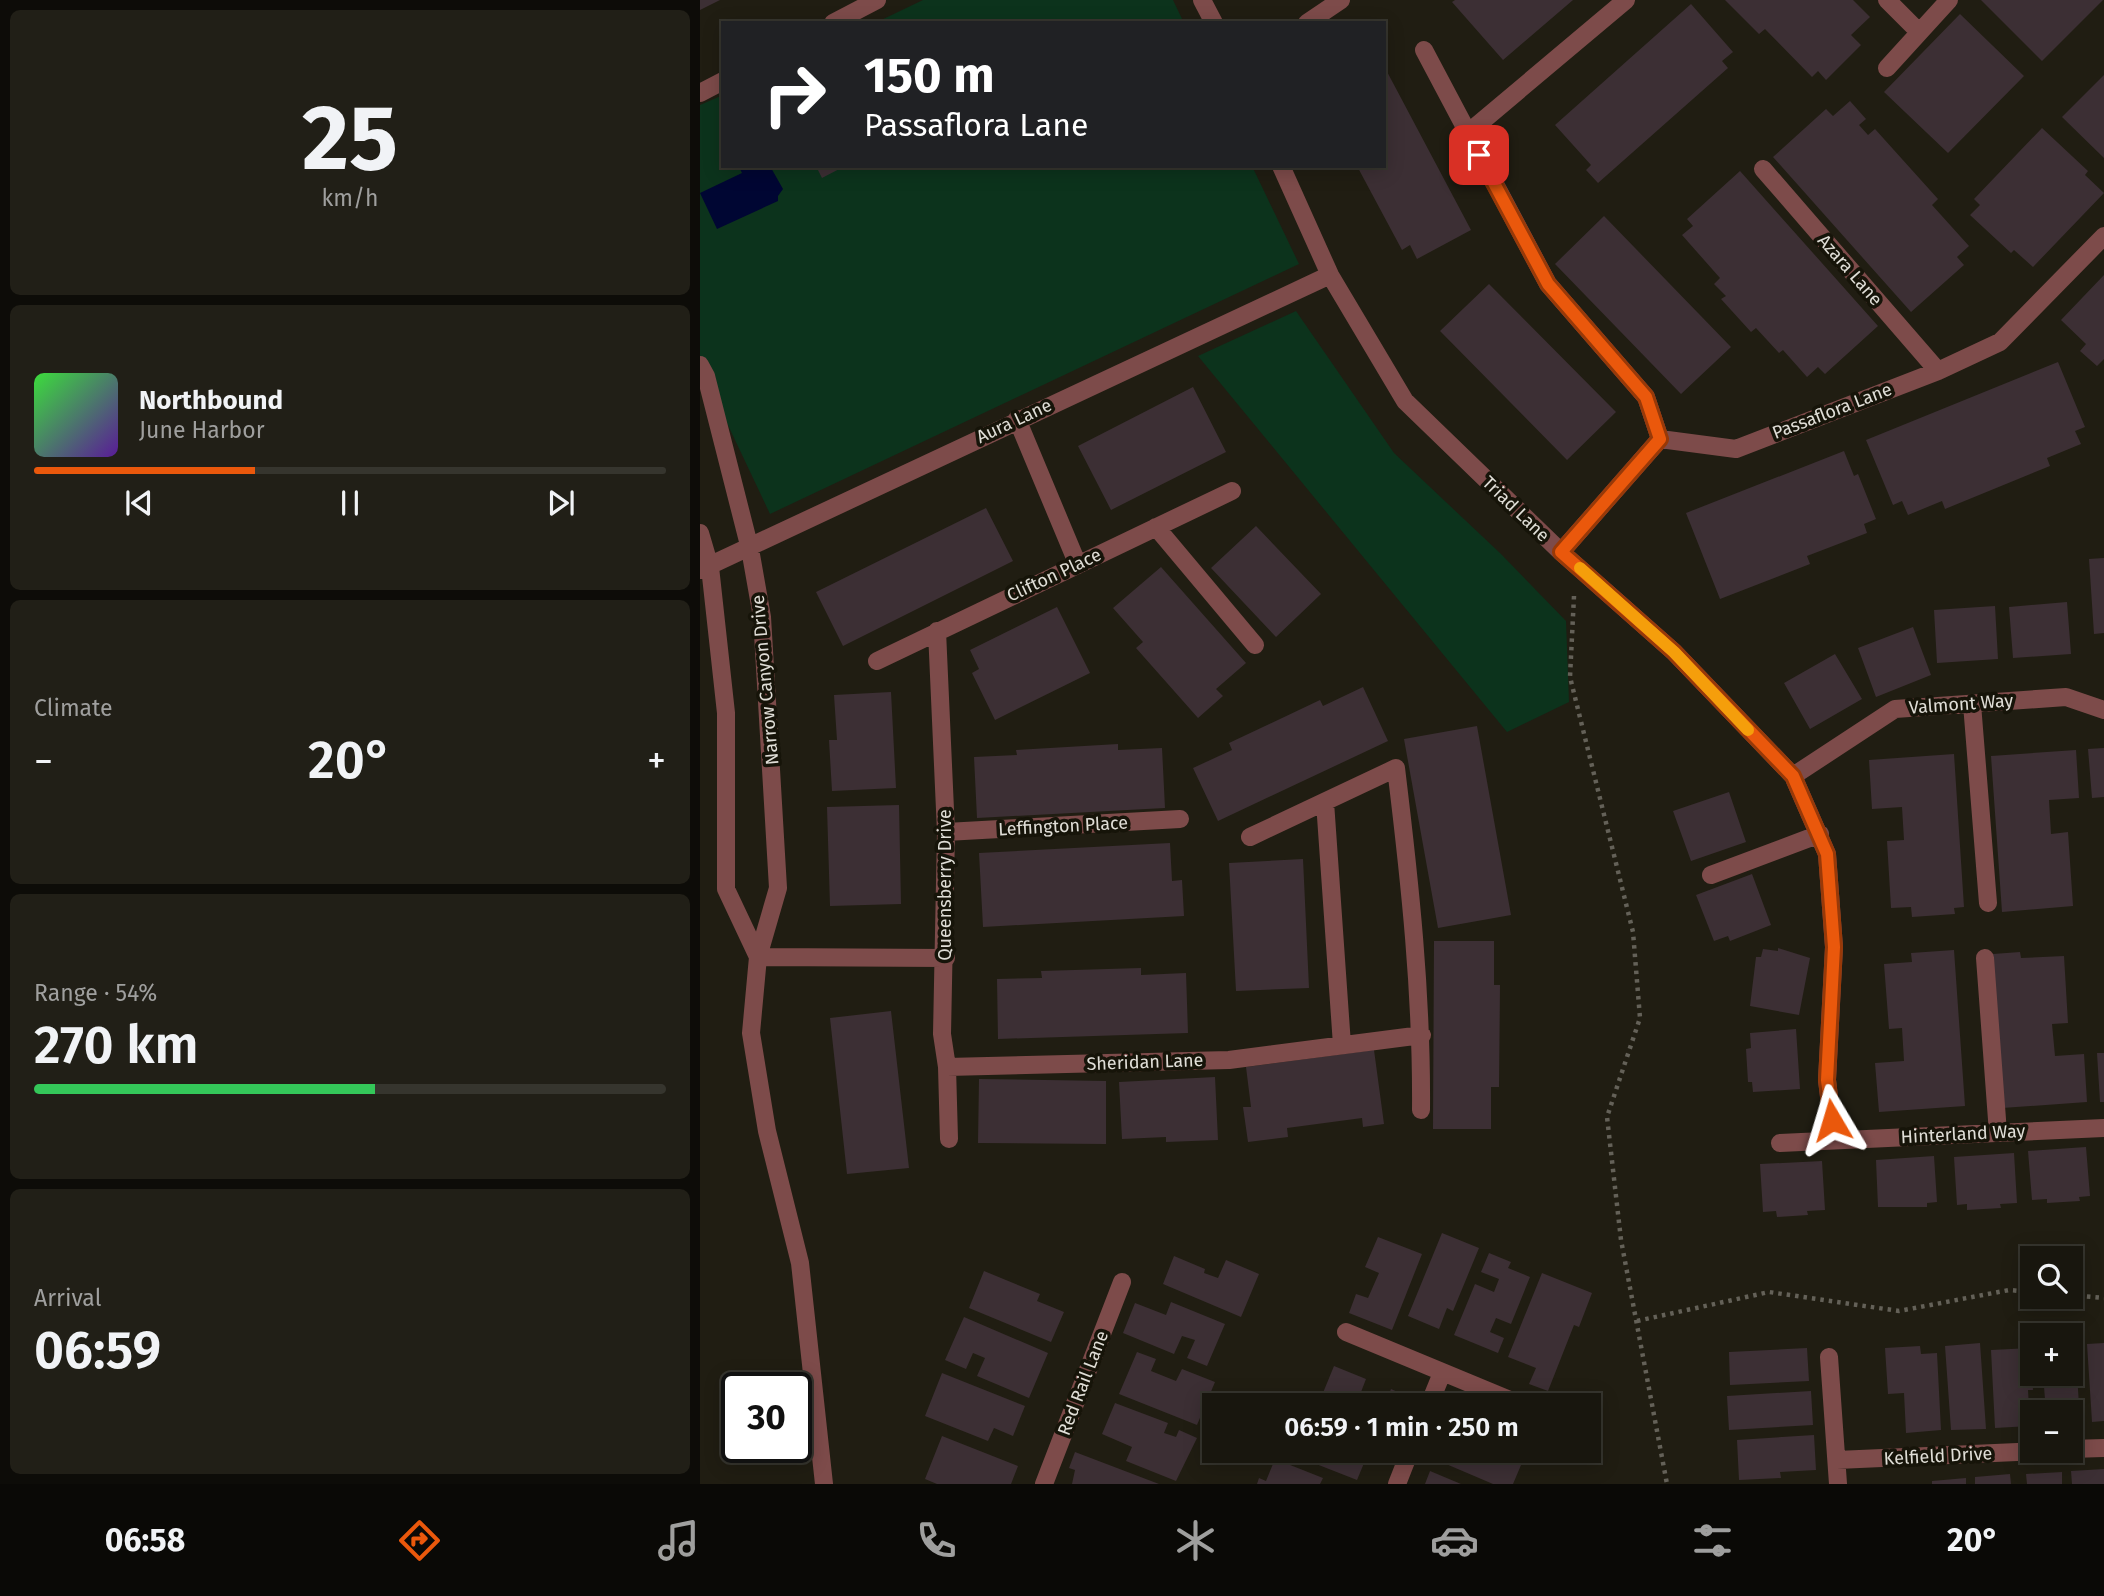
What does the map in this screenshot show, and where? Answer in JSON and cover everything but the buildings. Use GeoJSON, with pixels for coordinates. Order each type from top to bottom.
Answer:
{"type":"FeatureCollection","features":[{"type":"Feature","properties":{"kind":"street"},"geometry":{"type":"LineString","coordinates":[[837,21],[877,0]]}},
{"type":"Feature","properties":{"kind":"street"},"geometry":{"type":"LineString","coordinates":[[1202,0],[1213,21]]}},
{"type":"Feature","properties":{"kind":"street"},"geometry":{"type":"LineString","coordinates":[[1310,21],[1341,0]]}},
{"type":"Feature","properties":{"kind":"street"},"geometry":{"type":"LineString","coordinates":[[1468,133],[1626,0]]}},
{"type":"Feature","properties":{"kind":"street"},"geometry":{"type":"LineString","coordinates":[[1887,0],[1918,31]]}},
{"type":"Feature","properties":{"kind":"street"},"geometry":{"type":"LineString","coordinates":[[1887,68],[1949,0]]}},
{"type":"Feature","properties":{"kind":"street"},"geometry":{"type":"LineString","coordinates":[[1424,50],[1548,284],[1646,397],[1660,439],[1568,558]]}},
{"type":"Feature","properties":{"kind":"street"},"geometry":{"type":"LineString","coordinates":[[700,93],[721,82]]}},
{"type":"Feature","properties":{"kind":"street","name":"Triad Lane"},"geometry":{"type":"LineString","coordinates":[[1282,168],[1330,275],[1405,401],[1568,558],[1674,652],[1793,776],[1827,854],[1834,947],[1827,1080],[1834,1140]]}},
{"type":"Feature","properties":{"kind":"street","name":"Azara Lane"},"geometry":{"type":"LineString","coordinates":[[1763,169],[1938,371]]}},
{"type":"Feature","properties":{"kind":"street","name":"Passaflora Lane"},"geometry":{"type":"LineString","coordinates":[[1660,439],[1737,449],[1938,371],[2000,342],[2104,236]]}},
{"type":"Feature","properties":{"kind":"street","name":"Aura Lane"},"geometry":{"type":"LineString","coordinates":[[705,568],[750,549],[1017,419],[1330,275]]}},
{"type":"Feature","properties":{"kind":"street","name":"Narrow Canyon Drive"},"geometry":{"type":"LineString","coordinates":[[700,365],[706,376],[750,549],[762,617],[778,888],[758,957],[751,1033],[767,1131],[800,1263],[824,1484]]}},
{"type":"Feature","properties":{"kind":"street"},"geometry":{"type":"LineString","coordinates":[[1017,419],[1078,565]]}},
{"type":"Feature","properties":{"kind":"street","name":"Clifton Place"},"geometry":{"type":"LineString","coordinates":[[877,661],[1232,491]]}},
{"type":"Feature","properties":{"kind":"street"},"geometry":{"type":"LineString","coordinates":[[1156,527],[1255,646]]}},
{"type":"Feature","properties":{"kind":"street"},"geometry":{"type":"LineString","coordinates":[[700,533],[726,713],[726,889],[758,957],[946,958]]}},
{"type":"Feature","properties":{"kind":"street","name":"Queensberry Drive"},"geometry":{"type":"LineString","coordinates":[[937,631],[946,832],[946,958],[942,1034],[947,1067],[950,1139]]}},
{"type":"Feature","properties":{"kind":"street","name":"Valmont Way"},"geometry":{"type":"LineString","coordinates":[[1793,776],[1895,709],[2066,697],[2104,710]]}},
{"type":"Feature","properties":{"kind":"street"},"geometry":{"type":"LineString","coordinates":[[1972,704],[1988,903]]}},
{"type":"Feature","properties":{"kind":"street"},"geometry":{"type":"LineString","coordinates":[[1251,837],[1396,768],[1415,922],[1422,1035],[1421,1110]]}},
{"type":"Feature","properties":{"kind":"street"},"geometry":{"type":"LineString","coordinates":[[1325,802],[1342,1045]]}},
{"type":"Feature","properties":{"kind":"street","name":"Leffington Place"},"geometry":{"type":"LineString","coordinates":[[946,832],[1180,819]]}},
{"type":"Feature","properties":{"kind":"street"},"geometry":{"type":"LineString","coordinates":[[1711,875],[1820,834]]}},
{"type":"Feature","properties":{"kind":"street"},"geometry":{"type":"LineString","coordinates":[[1984,958],[1997,1133]]}},
{"type":"Feature","properties":{"kind":"street","name":"Sheridan Lane"},"geometry":{"type":"LineString","coordinates":[[947,1067],[1230,1060],[1422,1035]]}},
{"type":"Feature","properties":{"kind":"street","name":"Hinterland Way"},"geometry":{"type":"LineString","coordinates":[[1780,1143],[2104,1128]]}},
{"type":"Feature","properties":{"kind":"street","name":"Red Rail Lane"},"geometry":{"type":"LineString","coordinates":[[1044,1484],[1122,1282]]}},
{"type":"Feature","properties":{"kind":"street"},"geometry":{"type":"LineString","coordinates":[[1346,1332],[1492,1393]]}},
{"type":"Feature","properties":{"kind":"street"},"geometry":{"type":"LineString","coordinates":[[1829,1357],[1838,1484]]}},
{"type":"Feature","properties":{"kind":"street"},"geometry":{"type":"LineString","coordinates":[[1434,1393],[1442,1373]]}},
{"type":"Feature","properties":{"kind":"street"},"geometry":{"type":"LineString","coordinates":[[2083,1449],[2104,1448]]}},
{"type":"Feature","properties":{"kind":"street","name":"Kelfield Drive"},"geometry":{"type":"LineString","coordinates":[[1837,1460],[2020,1452]]}},
{"type":"Feature","properties":{"kind":"street"},"geometry":{"type":"LineString","coordinates":[[1397,1484],[1405,1463]]}},
{"type":"Feature","properties":{"kind":"path"},"geometry":{"type":"LineString","coordinates":[[1568,558],[1570,677],[1633,932],[1640,1018],[1607,1117],[1621,1240],[1667,1484]]}},
{"type":"Feature","properties":{"kind":"path"},"geometry":{"type":"LineString","coordinates":[[1636,1321],[1769,1292],[1899,1311],[2009,1290],[2020,1291]]}},
{"type":"Feature","properties":{"kind":"path"},"geometry":{"type":"LineString","coordinates":[[2083,1296],[2104,1298]]}},
{"type":"Feature","properties":{"kind":"green space"},"geometry":{"type":"Polygon","coordinates":[[[923,0],[1173,0],[1183,21],[879,21],[923,0]]]}},
{"type":"Feature","properties":{"kind":"green space"},"geometry":{"type":"Polygon","coordinates":[[[721,96],[721,168],[1253,168],[1299,264],[770,514],[700,366],[700,105],[721,96]]]}},
{"type":"Feature","properties":{"kind":"green space"},"geometry":{"type":"Polygon","coordinates":[[[1296,311],[1394,453],[1501,554],[1566,621],[1569,702],[1507,732],[1198,356],[1296,311]]]}},
{"type":"Feature","properties":{"kind":"water"},"geometry":{"type":"Polygon","coordinates":[[[771,168],[783,189],[778,201],[717,229],[700,193],[742,173],[740,169],[771,168]]]}},
{"type":"Feature","properties":{"kind":"slow traffic"},"geometry":{"type":"LineString","coordinates":[[1580,568],[1674,652],[1748,730]]}},
{"type":"Feature","properties":{"kind":"route"},"geometry":{"type":"LineString","coordinates":[[1479,155],[1548,284],[1646,397],[1660,439],[1561,552],[1674,652],[1793,776],[1820,834],[1827,854],[1834,947],[1827,1080],[1832,1120]]}}]}
